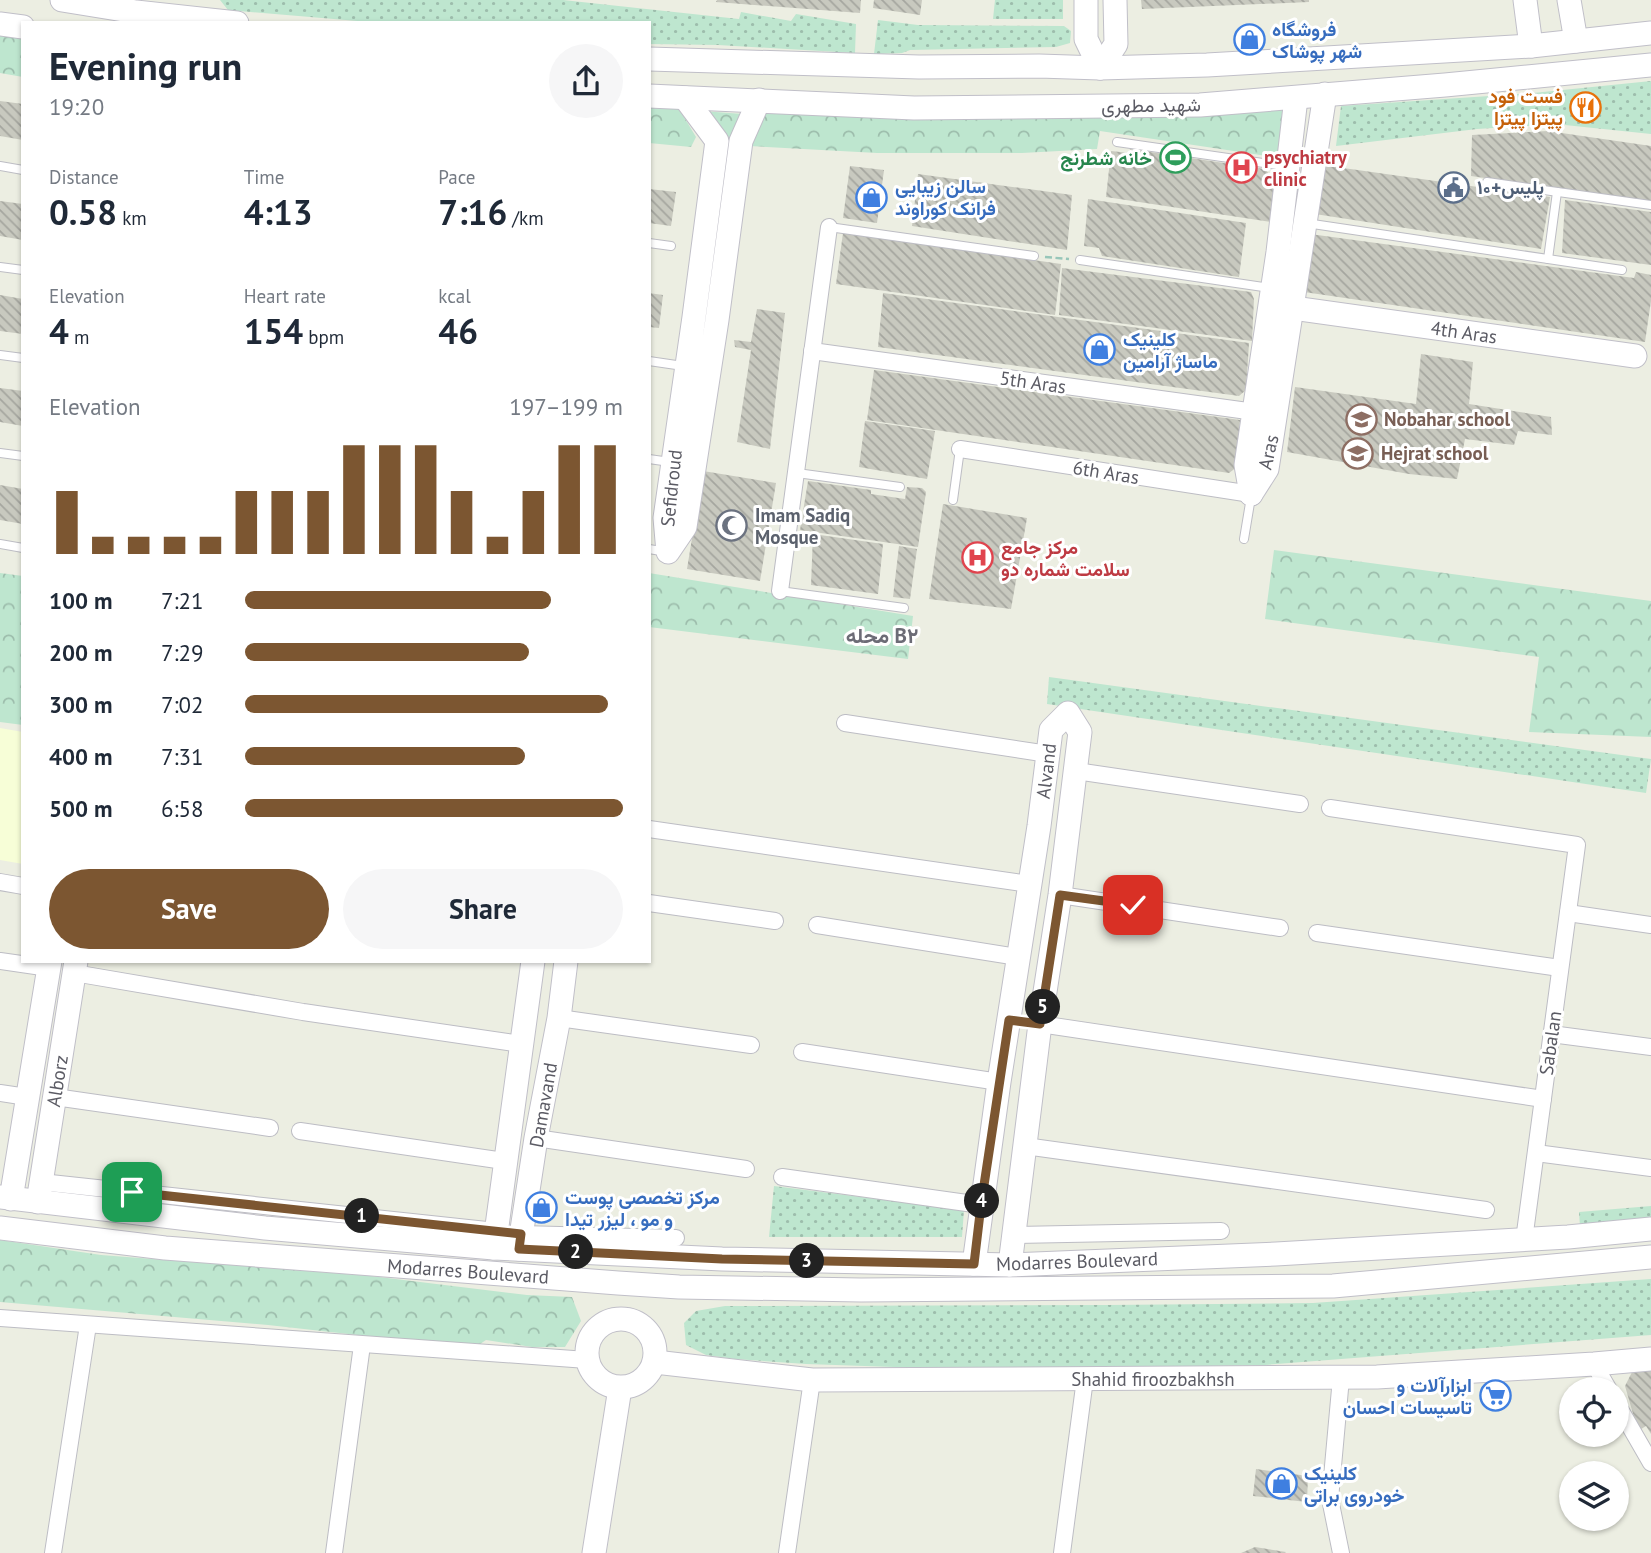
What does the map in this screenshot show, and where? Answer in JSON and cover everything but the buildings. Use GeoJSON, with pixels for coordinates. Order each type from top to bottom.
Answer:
{"type":"FeatureCollection","features":[{"type":"Feature","properties":{"kind":"main road"},"geometry":{"type":"LineString","coordinates":[[62,0],[187,9],[230,21]]}},
{"type":"Feature","properties":{"kind":"main road"},"geometry":{"type":"LineString","coordinates":[[1086,0],[1086,39],[1100,68]]}},
{"type":"Feature","properties":{"kind":"main road"},"geometry":{"type":"LineString","coordinates":[[1100,68],[1116,44],[1115,0]]}},
{"type":"Feature","properties":{"kind":"main road"},"geometry":{"type":"LineString","coordinates":[[1525,0],[1531,46]]}},
{"type":"Feature","properties":{"kind":"main road"},"geometry":{"type":"LineString","coordinates":[[1569,0],[1576,41]]}},
{"type":"Feature","properties":{"kind":"main road"},"geometry":{"type":"LineString","coordinates":[[0,24],[21,27]]}},
{"type":"Feature","properties":{"kind":"main road","name":"شهید مطهری"},"geometry":{"type":"LineString","coordinates":[[651,59],[1100,68],[1207,65],[1531,46],[1651,33]]}},
{"type":"Feature","properties":{"kind":"main road","name":"شهید مطهری"},"geometry":{"type":"LineString","coordinates":[[651,96],[914,108],[1200,104],[1296,98],[1651,65]]}},
{"type":"Feature","properties":{"kind":"main road"},"geometry":{"type":"LineString","coordinates":[[956,108],[958,67]]}},
{"type":"Feature","properties":{"kind":"main road","name":"Aras"},"geometry":{"type":"LineString","coordinates":[[1251,494],[1246,465],[1255,412],[1275,349],[1293,307],[1325,94]]}},
{"type":"Feature","properties":{"kind":"main road","name":"Sefidroud"},"geometry":{"type":"LineString","coordinates":[[676,513],[673,463],[717,141],[685,98]]}},
{"type":"Feature","properties":{"kind":"main road","name":"Aras"},"geometry":{"type":"LineString","coordinates":[[1251,494],[1267,469],[1275,349],[1272,289],[1296,98]]}},
{"type":"Feature","properties":{"kind":"main road","name":"Sefidroud"},"geometry":{"type":"LineString","coordinates":[[676,513],[717,320],[741,141],[759,100]]}},
{"type":"Feature","properties":{"kind":"main road"},"geometry":{"type":"LineString","coordinates":[[1292,134],[1302,127],[1314,128],[1319,133]]}},
{"type":"Feature","properties":{"kind":"main road"},"geometry":{"type":"LineString","coordinates":[[1278,252],[1301,256]]}},
{"type":"Feature","properties":{"kind":"main road","name":"4th Aras"},"geometry":{"type":"LineString","coordinates":[[1293,307],[1635,356]]}},
{"type":"Feature","properties":{"kind":"main road"},"geometry":{"type":"LineString","coordinates":[[694,317],[717,320]]}},
{"type":"Feature","properties":{"kind":"main road","name":"Sefidroud"},"geometry":{"type":"LineString","coordinates":[[659,551],[665,518],[676,513]]}},
{"type":"Feature","properties":{"kind":"main road","name":"Alvand"},"geometry":{"type":"LineString","coordinates":[[974,1264],[1051,730],[1068,713],[1080,732],[1076,771],[1040,1024],[1010,1265]]}},
{"type":"Feature","properties":{"kind":"main road"},"geometry":{"type":"LineString","coordinates":[[1039,825],[1068,830]]}},
{"type":"Feature","properties":{"kind":"main road"},"geometry":{"type":"LineString","coordinates":[[1025,910],[1058,905]]}},
{"type":"Feature","properties":{"kind":"main road","name":"Damavand"},"geometry":{"type":"LineString","coordinates":[[520,1242],[559,1018],[566,963]]}},
{"type":"Feature","properties":{"kind":"main road","name":"Alborz"},"geometry":{"type":"LineString","coordinates":[[6,1188],[27,1097],[49,964]]}},
{"type":"Feature","properties":{"kind":"main road","name":"Alborz"},"geometry":{"type":"LineString","coordinates":[[40,1192],[75,967]]}},
{"type":"Feature","properties":{"kind":"main road"},"geometry":{"type":"LineString","coordinates":[[532,970],[562,984]]}},
{"type":"Feature","properties":{"kind":"main road","name":"Damavand"},"geometry":{"type":"LineString","coordinates":[[495,1239],[532,970]]}},
{"type":"Feature","properties":{"kind":"main road"},"geometry":{"type":"LineString","coordinates":[[1009,1020],[1040,1024]]}},
{"type":"Feature","properties":{"kind":"main road"},"geometry":{"type":"LineString","coordinates":[[39,1032],[65,1034]]}},
{"type":"Feature","properties":{"kind":"main road"},"geometry":{"type":"LineString","coordinates":[[513,1096],[543,1103]]}},
{"type":"Feature","properties":{"kind":"main road"},"geometry":{"type":"LineString","coordinates":[[993,1125],[1026,1139]]}},
{"type":"Feature","properties":{"kind":"main road","name":"Modarres Boulevard"},"geometry":{"type":"LineString","coordinates":[[6,1188],[265,1228],[495,1239],[722,1259],[1010,1265],[1276,1254],[1524,1240],[1651,1229]]}},
{"type":"Feature","properties":{"kind":"main road","name":"Modarres Boulevard"},"geometry":{"type":"LineString","coordinates":[[0,1228],[165,1248],[679,1287],[861,1290],[1333,1286],[1651,1257]]}},
{"type":"Feature","properties":{"kind":"main road"},"geometry":{"type":"LineString","coordinates":[[264,1255],[265,1228]]}},
{"type":"Feature","properties":{"kind":"main road"},"geometry":{"type":"LineString","coordinates":[[978,1231],[987,1242],[1001,1244],[1013,1235]]}},
{"type":"Feature","properties":{"kind":"main road"},"geometry":{"type":"LineString","coordinates":[[1276,1254],[1276,1286]]}},
{"type":"Feature","properties":{"kind":"main road"},"geometry":{"type":"LineString","coordinates":[[616,1319],[618,1283]]}},
{"type":"Feature","properties":{"kind":"main road"},"geometry":{"type":"LineString","coordinates":[[616,1319],[628,1319],[647,1330],[656,1351],[655,1362],[642,1381],[620,1388],[599,1380],[587,1360],[586,1349],[596,1328],[616,1319]]}},
{"type":"Feature","properties":{"kind":"main road","name":"Shahid firoozbakhsh"},"geometry":{"type":"LineString","coordinates":[[655,1362],[812,1380],[1340,1378],[1651,1359]]}},
{"type":"Feature","properties":{"kind":"main road"},"geometry":{"type":"LineString","coordinates":[[594,1553],[620,1388]]}},
{"type":"Feature","properties":{"kind":"street"},"geometry":{"type":"LineString","coordinates":[[780,591],[829,226]]}},
{"type":"Feature","properties":{"kind":"street","name":"5th Aras"},"geometry":{"type":"LineString","coordinates":[[812,351],[1255,412]]}},
{"type":"Feature","properties":{"kind":"street","name":"6th Aras"},"geometry":{"type":"LineString","coordinates":[[960,449],[1251,494]]}},
{"type":"Feature","properties":{"kind":"street"},"geometry":{"type":"LineString","coordinates":[[845,723],[1048,754]]}},
{"type":"Feature","properties":{"kind":"street"},"geometry":{"type":"LineString","coordinates":[[1076,771],[1300,804]]}},
{"type":"Feature","properties":{"kind":"street","name":"Sabalan"},"geometry":{"type":"LineString","coordinates":[[1330,808],[1577,845],[1524,1240]]}},
{"type":"Feature","properties":{"kind":"street"},"geometry":{"type":"LineString","coordinates":[[651,829],[1029,884]]}},
{"type":"Feature","properties":{"kind":"street"},"geometry":{"type":"LineString","coordinates":[[0,882],[21,886]]}},
{"type":"Feature","properties":{"kind":"street"},"geometry":{"type":"LineString","coordinates":[[651,903],[775,921]]}},
{"type":"Feature","properties":{"kind":"street"},"geometry":{"type":"LineString","coordinates":[[1058,905],[1280,928]]}},
{"type":"Feature","properties":{"kind":"street"},"geometry":{"type":"LineString","coordinates":[[1568,913],[1651,925]]}},
{"type":"Feature","properties":{"kind":"street"},"geometry":{"type":"LineString","coordinates":[[817,925],[1018,957]]}},
{"type":"Feature","properties":{"kind":"street"},"geometry":{"type":"LineString","coordinates":[[1317,933],[1560,968]]}},
{"type":"Feature","properties":{"kind":"street"},"geometry":{"type":"LineString","coordinates":[[0,961],[21,962]]}},
{"type":"Feature","properties":{"kind":"street"},"geometry":{"type":"LineString","coordinates":[[75,967],[303,1012],[521,1044]]}},
{"type":"Feature","properties":{"kind":"street"},"geometry":{"type":"LineString","coordinates":[[559,1018],[751,1045]]}},
{"type":"Feature","properties":{"kind":"street"},"geometry":{"type":"LineString","coordinates":[[1040,1024],[1543,1099]]}},
{"type":"Feature","properties":{"kind":"street"},"geometry":{"type":"LineString","coordinates":[[1551,1034],[1651,1047]]}},
{"type":"Feature","properties":{"kind":"street"},"geometry":{"type":"LineString","coordinates":[[803,1052],[999,1082]]}},
{"type":"Feature","properties":{"kind":"street"},"geometry":{"type":"LineString","coordinates":[[0,1093],[27,1097]]}},
{"type":"Feature","properties":{"kind":"street"},"geometry":{"type":"LineString","coordinates":[[55,1097],[270,1128]]}},
{"type":"Feature","properties":{"kind":"street"},"geometry":{"type":"LineString","coordinates":[[300,1131],[504,1161]]}},
{"type":"Feature","properties":{"kind":"street"},"geometry":{"type":"LineString","coordinates":[[536,1138],[746,1169]]}},
{"type":"Feature","properties":{"kind":"street"},"geometry":{"type":"LineString","coordinates":[[1026,1139],[1263,1178],[1486,1210]]}},
{"type":"Feature","properties":{"kind":"street"},"geometry":{"type":"LineString","coordinates":[[1536,1153],[1651,1168]]}},
{"type":"Feature","properties":{"kind":"street"},"geometry":{"type":"LineString","coordinates":[[782,1177],[981,1205]]}},
{"type":"Feature","properties":{"kind":"street"},"geometry":{"type":"LineString","coordinates":[[40,1192],[495,1239]]}},
{"type":"Feature","properties":{"kind":"street"},"geometry":{"type":"LineString","coordinates":[[1013,1235],[1221,1231]]}},
{"type":"Feature","properties":{"kind":"street"},"geometry":{"type":"LineString","coordinates":[[520,1242],[676,1238]]}},
{"type":"Feature","properties":{"kind":"street"},"geometry":{"type":"LineString","coordinates":[[0,1318],[587,1360]]}},
{"type":"Feature","properties":{"kind":"street"},"geometry":{"type":"LineString","coordinates":[[53,1553],[88,1325]]}},
{"type":"Feature","properties":{"kind":"street"},"geometry":{"type":"LineString","coordinates":[[334,1553],[362,1345]]}},
{"type":"Feature","properties":{"kind":"street"},"geometry":{"type":"LineString","coordinates":[[1594,1364],[1601,1377]]}},
{"type":"Feature","properties":{"kind":"street"},"geometry":{"type":"LineString","coordinates":[[1340,1378],[1330,1499],[1341,1553]]}},
{"type":"Feature","properties":{"kind":"street"},"geometry":{"type":"LineString","coordinates":[[1062,1553],[1085,1379]]}},
{"type":"Feature","properties":{"kind":"street"},"geometry":{"type":"LineString","coordinates":[[787,1553],[812,1380]]}},
{"type":"Feature","properties":{"kind":"street"},"geometry":{"type":"LineString","coordinates":[[1629,1425],[1651,1463]]}},
{"type":"Feature","properties":{"kind":"lane"},"geometry":{"type":"LineString","coordinates":[[1118,142],[1288,167]]}},
{"type":"Feature","properties":{"kind":"lane"},"geometry":{"type":"LineString","coordinates":[[0,166],[21,170]]}},
{"type":"Feature","properties":{"kind":"lane"},"geometry":{"type":"LineString","coordinates":[[1487,182],[1651,205]]}},
{"type":"Feature","properties":{"kind":"lane"},"geometry":{"type":"LineString","coordinates":[[1548,259],[1557,192]]}},
{"type":"Feature","properties":{"kind":"lane"},"geometry":{"type":"LineString","coordinates":[[1306,223],[1622,270]]}},
{"type":"Feature","properties":{"kind":"lane"},"geometry":{"type":"LineString","coordinates":[[829,226],[1034,256]]}},
{"type":"Feature","properties":{"kind":"lane"},"geometry":{"type":"LineString","coordinates":[[651,243],[671,246]]}},
{"type":"Feature","properties":{"kind":"lane"},"geometry":{"type":"LineString","coordinates":[[1080,260],[1272,289]]}},
{"type":"Feature","properties":{"kind":"lane"},"geometry":{"type":"LineString","coordinates":[[0,267],[21,270]]}},
{"type":"Feature","properties":{"kind":"lane"},"geometry":{"type":"LineString","coordinates":[[0,355],[21,358]]}},
{"type":"Feature","properties":{"kind":"lane"},"geometry":{"type":"LineString","coordinates":[[651,361],[686,366]]}},
{"type":"Feature","properties":{"kind":"lane"},"geometry":{"type":"LineString","coordinates":[[953,499],[960,449]]}},
{"type":"Feature","properties":{"kind":"lane"},"geometry":{"type":"LineString","coordinates":[[0,453],[21,456]]}},
{"type":"Feature","properties":{"kind":"lane"},"geometry":{"type":"LineString","coordinates":[[651,459],[673,463]]}},
{"type":"Feature","properties":{"kind":"lane"},"geometry":{"type":"LineString","coordinates":[[797,473],[900,487]]}},
{"type":"Feature","properties":{"kind":"lane"},"geometry":{"type":"LineString","coordinates":[[1244,540],[1251,494]]}},
{"type":"Feature","properties":{"kind":"lane"},"geometry":{"type":"LineString","coordinates":[[0,544],[21,548]]}},
{"type":"Feature","properties":{"kind":"lane"},"geometry":{"type":"LineString","coordinates":[[780,591],[904,608]]}},
{"type":"Feature","properties":{"kind":"path"},"geometry":{"type":"LineString","coordinates":[[1034,256],[1080,260]]}},
{"type":"Feature","properties":{"kind":"shaded area"},"geometry":{"type":"Polygon","coordinates":[[[0,728],[21,732],[21,864],[0,860],[0,728]]]}},
{"type":"Feature","properties":{"kind":"green space"},"geometry":{"type":"Polygon","coordinates":[[[220,0],[563,0],[739,19],[741,12],[791,21],[796,14],[856,24],[855,53],[651,44],[651,21],[357,21],[228,10],[220,0]]]}},
{"type":"Feature","properties":{"kind":"green space"},"geometry":{"type":"Polygon","coordinates":[[[995,0],[1063,0],[1063,19],[993,19],[995,0]]]}},
{"type":"Feature","properties":{"kind":"green space"},"geometry":{"type":"Polygon","coordinates":[[[878,20],[918,25],[1064,26],[1071,31],[1070,43],[1056,47],[910,50],[874,54],[878,20]]]}},
{"type":"Feature","properties":{"kind":"green space"},"geometry":{"type":"Polygon","coordinates":[[[0,34],[21,38],[21,77],[0,73],[0,34]]]}},
{"type":"Feature","properties":{"kind":"green space"},"geometry":{"type":"Polygon","coordinates":[[[1651,81],[1651,134],[1565,125],[1527,126],[1477,129],[1336,146],[1341,106],[1533,93],[1651,81]]]}},
{"type":"Feature","properties":{"kind":"green space"},"geometry":{"type":"Polygon","coordinates":[[[1278,104],[1287,111],[1281,158],[1100,131],[1097,149],[1022,153],[877,153],[749,146],[755,126],[771,109],[1278,104]]]}},
{"type":"Feature","properties":{"kind":"green space"},"geometry":{"type":"Polygon","coordinates":[[[651,105],[678,107],[696,137],[691,147],[651,143],[651,105]]]}},
{"type":"Feature","properties":{"kind":"green space"},"geometry":{"type":"Polygon","coordinates":[[[702,111],[743,114],[709,306],[704,308],[721,155],[702,111]]]}},
{"type":"Feature","properties":{"kind":"green space"},"geometry":{"type":"Polygon","coordinates":[[[1274,550],[1651,601],[1651,737],[1529,732],[1539,657],[1265,619],[1274,550]]]}},
{"type":"Feature","properties":{"kind":"green space"},"geometry":{"type":"Polygon","coordinates":[[[0,573],[21,576],[21,725],[0,722],[0,573]]]}},
{"type":"Feature","properties":{"kind":"green space"},"geometry":{"type":"Polygon","coordinates":[[[651,573],[913,616],[908,659],[651,627],[651,573]]]}},
{"type":"Feature","properties":{"kind":"green space"},"geometry":{"type":"Polygon","coordinates":[[[1049,677],[1651,759],[1646,793],[1047,704],[1049,677]]]}},
{"type":"Feature","properties":{"kind":"green space"},"geometry":{"type":"Polygon","coordinates":[[[774,1186],[964,1210],[962,1237],[769,1237],[774,1186]]]}},
{"type":"Feature","properties":{"kind":"green space"},"geometry":{"type":"Polygon","coordinates":[[[1651,1206],[1651,1217],[1580,1226],[1579,1212],[1651,1206]]]}},
{"type":"Feature","properties":{"kind":"green space"},"geometry":{"type":"Polygon","coordinates":[[[0,1240],[101,1255],[371,1276],[527,1295],[572,1297],[581,1321],[565,1347],[532,1347],[486,1340],[474,1348],[268,1325],[0,1302],[0,1240]]]}},
{"type":"Feature","properties":{"kind":"green space"},"geometry":{"type":"Polygon","coordinates":[[[1651,1279],[1651,1335],[1265,1365],[982,1370],[735,1359],[706,1355],[686,1345],[684,1323],[696,1311],[725,1306],[1313,1303],[1651,1279]]]}},
{"type":"Feature","properties":{"kind":"place","name":"فروشگاه شهر پوشاک"},"geometry":{"type":"Point","coordinates":[1249,40]}},
{"type":"Feature","properties":{"kind":"place","name":"فست فود پیتزا پیتزا"},"geometry":{"type":"Point","coordinates":[1586,107]}},
{"type":"Feature","properties":{"kind":"place","name":"خانه شطرنج"},"geometry":{"type":"Point","coordinates":[1175,158]}},
{"type":"Feature","properties":{"kind":"place","name":"psychiatry clinic"},"geometry":{"type":"Point","coordinates":[1241,168]}},
{"type":"Feature","properties":{"kind":"place","name":"پلیس+۱۰"},"geometry":{"type":"Point","coordinates":[1454,187]}},
{"type":"Feature","properties":{"kind":"place","name":"سالن زیبایی فرانک کوراوند"},"geometry":{"type":"Point","coordinates":[872,197]}},
{"type":"Feature","properties":{"kind":"place","name":"کلینیک ماساژ آرامین"},"geometry":{"type":"Point","coordinates":[1100,350]}},
{"type":"Feature","properties":{"kind":"place","name":"Nobahar school"},"geometry":{"type":"Point","coordinates":[1361,419]}},
{"type":"Feature","properties":{"kind":"place","name":"Hejrat school"},"geometry":{"type":"Point","coordinates":[1358,453]}},
{"type":"Feature","properties":{"kind":"place","name":"Imam Sadiq Mosque"},"geometry":{"type":"Point","coordinates":[732,526]}},
{"type":"Feature","properties":{"kind":"place","name":"مرکز جامع سلامت شماره دو"},"geometry":{"type":"Point","coordinates":[978,558]}},
{"type":"Feature","properties":{"kind":"place","name":"مرکز تخصصی پوست و مو ، لیزر تیدا"},"geometry":{"type":"Point","coordinates":[542,1208]}},
{"type":"Feature","properties":{"kind":"place","name":"ابزارآلات و تاسیسات احسان"},"geometry":{"type":"Point","coordinates":[1495,1396]}},
{"type":"Feature","properties":{"kind":"place","name":"کلینیک خودروی براتی"},"geometry":{"type":"Point","coordinates":[1281,1484]}},
{"type":"Feature","properties":{"kind":"district","name":"محله B۲"},"geometry":{"type":"Point","coordinates":[882,635]}},
{"type":"Feature","properties":{"kind":"route"},"geometry":{"type":"LineString","coordinates":[[132,1192],[521,1234],[519,1249],[722,1259],[974,1264],[1009,1020],[1040,1024],[1060,895],[1133,905]]}}]}
